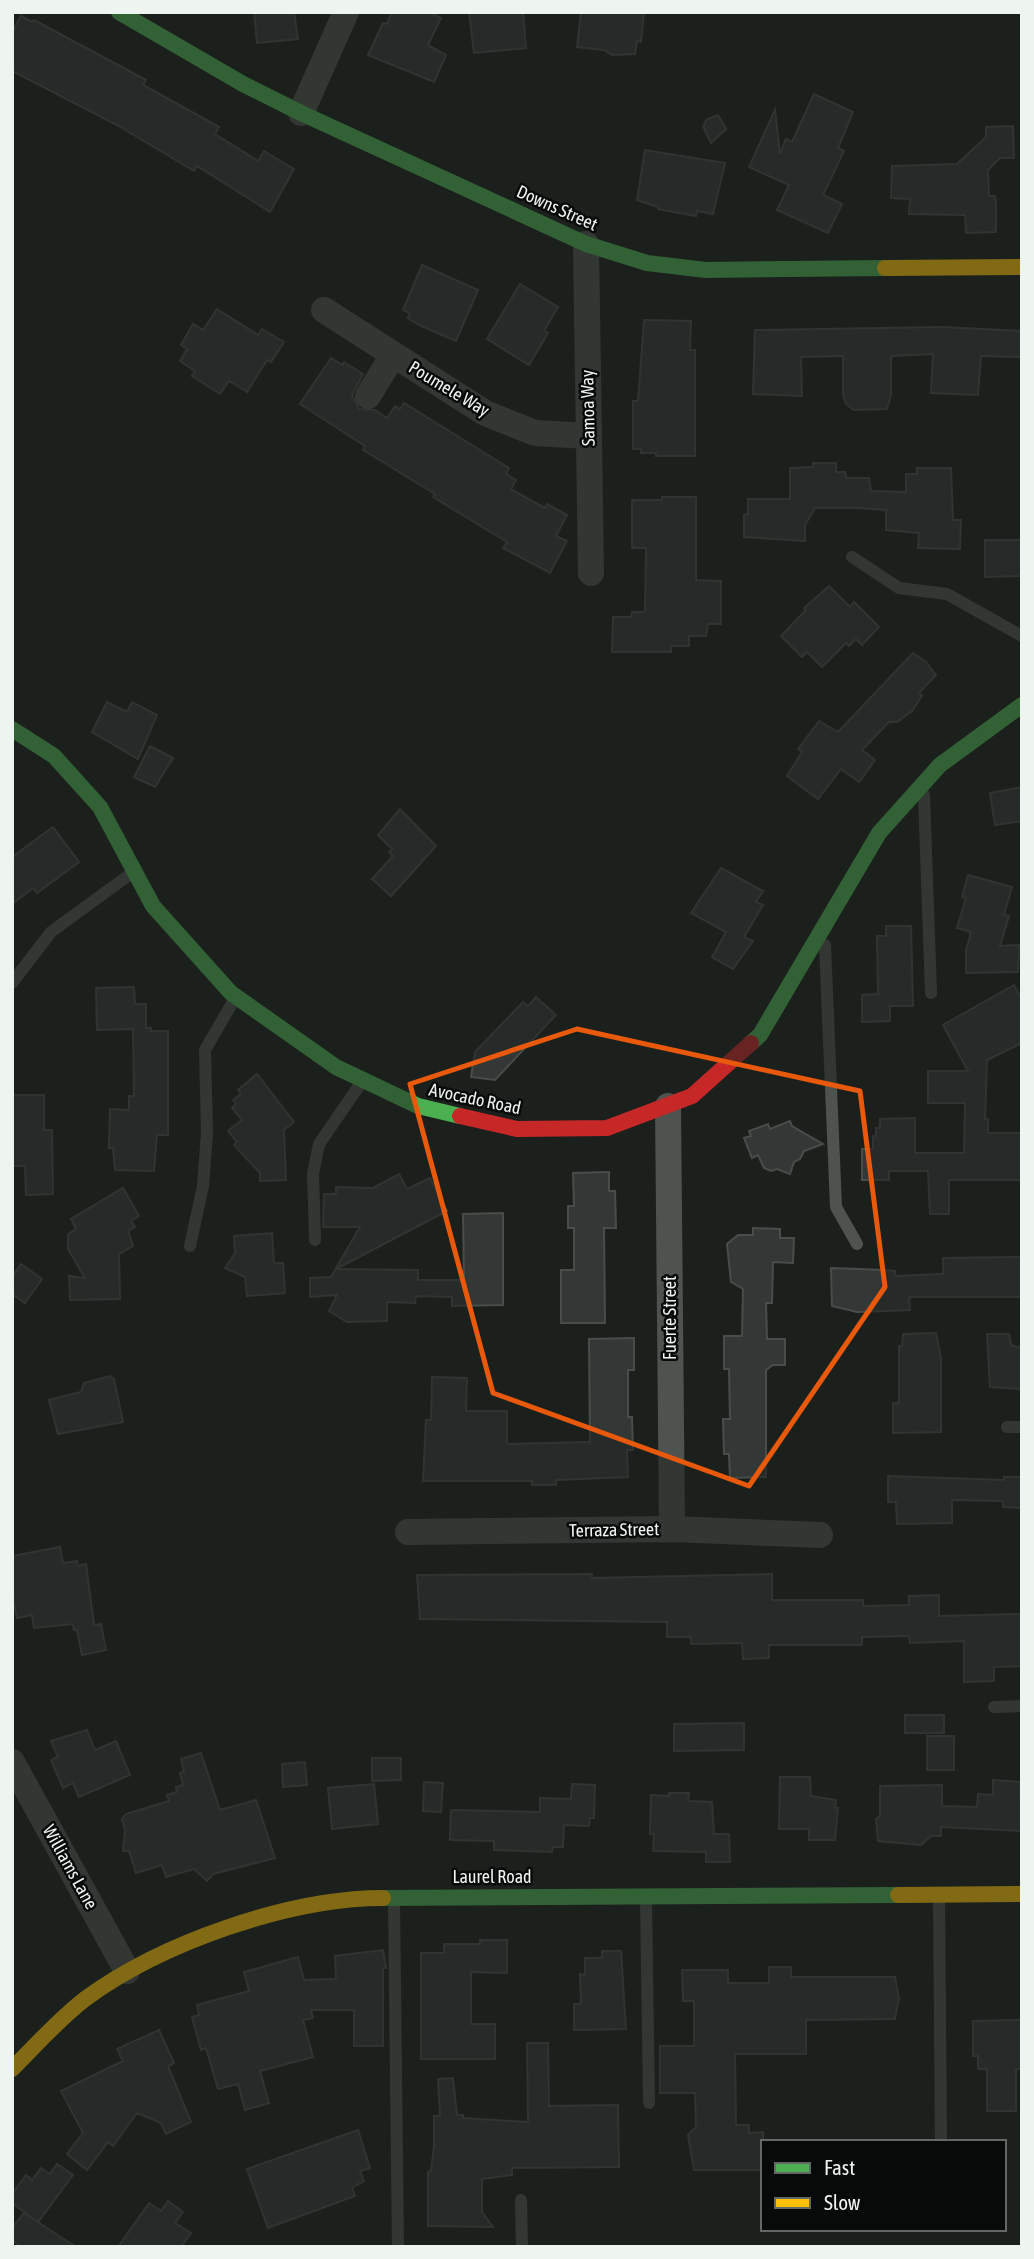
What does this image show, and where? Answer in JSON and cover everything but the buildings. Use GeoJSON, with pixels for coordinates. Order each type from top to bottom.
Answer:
{"type":"FeatureCollection","features":[{"type":"Feature","properties":{"kind":"street","name":"Downs Street"},"geometry":{"type":"LineString","coordinates":[[119,12],[243,84],[301,113],[586,244],[647,262],[706,270],[1022,267]]}},
{"type":"Feature","properties":{"kind":"street"},"geometry":{"type":"LineString","coordinates":[[301,113],[346,12]]}},
{"type":"Feature","properties":{"kind":"street","name":"Samoa Way"},"geometry":{"type":"LineString","coordinates":[[586,244],[591,573]]}},
{"type":"Feature","properties":{"kind":"street","name":"Poumele Way"},"geometry":{"type":"LineString","coordinates":[[324,310],[485,413],[536,433],[588,436]]}},
{"type":"Feature","properties":{"kind":"street","name":"Poumele Way"},"geometry":{"type":"LineString","coordinates":[[368,396],[393,355]]}},
{"type":"Feature","properties":{"kind":"street","name":"Avocado Road"},"geometry":{"type":"LineString","coordinates":[[12,729],[54,756],[100,807],[132,872],[153,905],[236,997],[336,1067],[418,1106],[517,1129],[607,1128],[692,1096],[760,1035],[879,834],[940,765],[1022,705]]}},
{"type":"Feature","properties":{"kind":"street","name":"Fuerte Street"},"geometry":{"type":"LineString","coordinates":[[668,1106],[672,1529]]}},
{"type":"Feature","properties":{"kind":"street","name":"Terraza Street"},"geometry":{"type":"LineString","coordinates":[[408,1532],[672,1529],[820,1535]]}},
{"type":"Feature","properties":{"kind":"street","name":"Williams Lane"},"geometry":{"type":"LineString","coordinates":[[12,1762],[127,1971]]}},
{"type":"Feature","properties":{"kind":"street","name":"Laurel Road"},"geometry":{"type":"LineString","coordinates":[[12,2068],[85,2000],[127,1971],[200,1936],[266,1915],[357,1898],[1022,1894]]}},
{"type":"Feature","properties":{"kind":"lane"},"geometry":{"type":"LineString","coordinates":[[852,557],[899,588],[947,594],[1022,636]]}},
{"type":"Feature","properties":{"kind":"lane"},"geometry":{"type":"LineString","coordinates":[[923,784],[931,993]]}},
{"type":"Feature","properties":{"kind":"lane"},"geometry":{"type":"LineString","coordinates":[[12,983],[51,932],[132,872]]}},
{"type":"Feature","properties":{"kind":"lane"},"geometry":{"type":"LineString","coordinates":[[824,927],[836,1207],[857,1244]]}},
{"type":"Feature","properties":{"kind":"lane"},"geometry":{"type":"LineString","coordinates":[[190,1245],[203,1186],[207,1133],[205,1050],[236,997]]}},
{"type":"Feature","properties":{"kind":"lane"},"geometry":{"type":"LineString","coordinates":[[315,1240],[313,1174],[319,1144],[363,1080]]}},
{"type":"Feature","properties":{"kind":"lane"},"geometry":{"type":"LineString","coordinates":[[1007,1427],[1022,1427]]}},
{"type":"Feature","properties":{"kind":"lane"},"geometry":{"type":"LineString","coordinates":[[994,1706],[1022,1706]]}},
{"type":"Feature","properties":{"kind":"lane"},"geometry":{"type":"LineString","coordinates":[[939,1895],[941,2140]]}},
{"type":"Feature","properties":{"kind":"lane"},"geometry":{"type":"LineString","coordinates":[[646,1896],[649,2103]]}},
{"type":"Feature","properties":{"kind":"lane"},"geometry":{"type":"LineString","coordinates":[[394,1897],[398,2247]]}},
{"type":"Feature","properties":{"kind":"lane"},"geometry":{"type":"LineString","coordinates":[[521,2200],[522,2247]]}},
{"type":"Feature","properties":{"kind":"highlighted area"},"geometry":{"type":"Polygon","coordinates":[[[577,1029],[860,1091],[885,1287],[749,1486],[493,1393],[410,1084],[577,1029]]]}},
{"type":"Feature","properties":{"kind":"traffic: fast"},"geometry":{"type":"LineString","coordinates":[[119,12],[243,84],[301,113],[586,244],[647,263],[706,270],[885,268]]}},
{"type":"Feature","properties":{"kind":"traffic: fast"},"geometry":{"type":"LineString","coordinates":[[751,1043],[760,1035],[879,833],[940,765],[1022,705]]}},
{"type":"Feature","properties":{"kind":"traffic: fast"},"geometry":{"type":"LineString","coordinates":[[12,729],[54,756],[100,807],[153,906],[231,993],[336,1067],[418,1106],[460,1116]]}},
{"type":"Feature","properties":{"kind":"traffic: fast"},"geometry":{"type":"LineString","coordinates":[[383,1898],[898,1895]]}},
{"type":"Feature","properties":{"kind":"traffic: slow"},"geometry":{"type":"LineString","coordinates":[[885,268],[1022,267]]}},
{"type":"Feature","properties":{"kind":"traffic: slow"},"geometry":{"type":"LineString","coordinates":[[898,1895],[1022,1894]]}},
{"type":"Feature","properties":{"kind":"traffic: slow"},"geometry":{"type":"LineString","coordinates":[[12,2069],[85,1999],[150,1960],[188,1942],[267,1915],[346,1900],[383,1898]]}},
{"type":"Feature","properties":{"kind":"traffic: jam"},"geometry":{"type":"LineString","coordinates":[[460,1116],[517,1129],[607,1128],[692,1096],[751,1043]]}}]}
